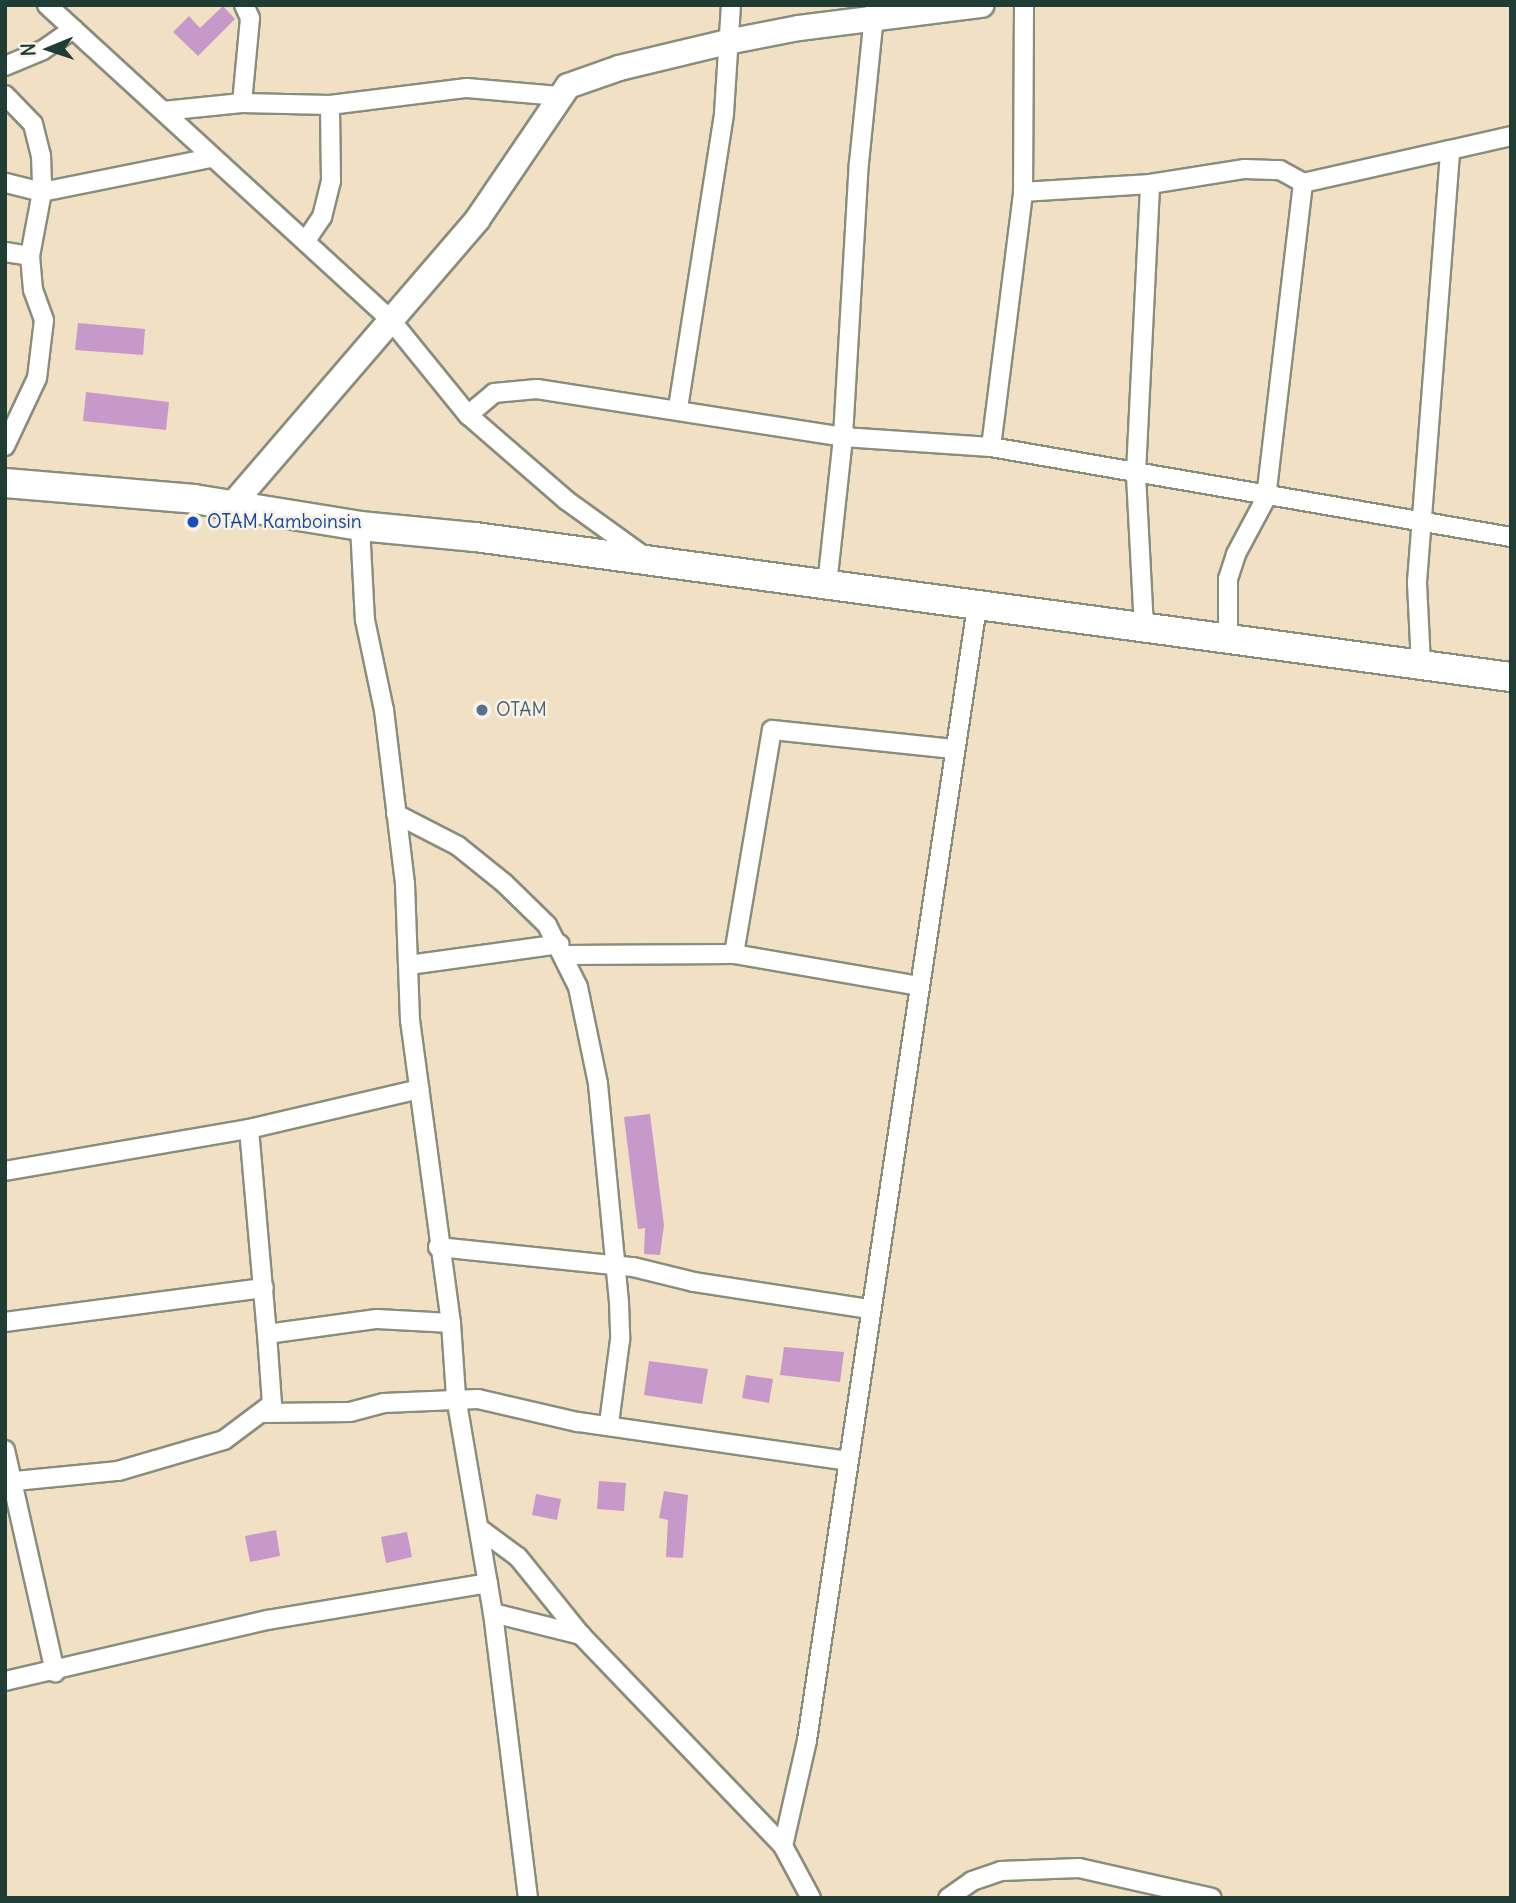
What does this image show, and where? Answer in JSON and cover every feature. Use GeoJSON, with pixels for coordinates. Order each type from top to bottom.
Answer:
{"type":"FeatureCollection","features":[{"type":"Feature","properties":{"kind":"main road"},"geometry":{"type":"LineString","coordinates":[[5,483],[97,487],[360,526],[475,537],[653,564],[1511,677]]}},
{"type":"Feature","properties":{"kind":"street"},"geometry":{"type":"LineString","coordinates":[[47,5],[211,158],[307,239],[390,319],[467,415],[566,500],[653,564]]}},
{"type":"Feature","properties":{"kind":"street"},"geometry":{"type":"LineString","coordinates":[[242,103],[250,18],[244,5]]}},
{"type":"Feature","properties":{"kind":"street"},"geometry":{"type":"LineString","coordinates":[[678,408],[724,113],[731,5]]}},
{"type":"Feature","properties":{"kind":"street"},"geometry":{"type":"LineString","coordinates":[[232,505],[477,220],[559,96],[580,79],[727,42],[874,12],[982,5]]}},
{"type":"Feature","properties":{"kind":"street"},"geometry":{"type":"LineString","coordinates":[[991,447],[1023,192],[1024,5]]}},
{"type":"Feature","properties":{"kind":"street"},"geometry":{"type":"LineString","coordinates":[[827,585],[843,437],[859,163],[874,12]]}},
{"type":"Feature","properties":{"kind":"street"},"geometry":{"type":"LineString","coordinates":[[5,66],[43,50],[73,29]]}},
{"type":"Feature","properties":{"kind":"street"},"geometry":{"type":"LineString","coordinates":[[163,111],[242,103],[330,105],[467,88],[559,96]]}},
{"type":"Feature","properties":{"kind":"street"},"geometry":{"type":"LineString","coordinates":[[5,95],[33,124],[41,155],[43,192],[30,256],[33,290],[44,320],[38,365],[29,402],[5,446]]}},
{"type":"Feature","properties":{"kind":"street"},"geometry":{"type":"LineString","coordinates":[[307,239],[322,218],[331,181],[330,105]]}},
{"type":"Feature","properties":{"kind":"street"},"geometry":{"type":"LineString","coordinates":[[1023,192],[1150,184],[1245,169],[1280,170],[1303,184],[1511,136]]}},
{"type":"Feature","properties":{"kind":"street"},"geometry":{"type":"LineString","coordinates":[[1421,665],[1417,582],[1450,150]]}},
{"type":"Feature","properties":{"kind":"street"},"geometry":{"type":"LineString","coordinates":[[5,183],[43,192],[211,158]]}},
{"type":"Feature","properties":{"kind":"street"},"geometry":{"type":"LineString","coordinates":[[1144,628],[1136,473],[1150,184]]}},
{"type":"Feature","properties":{"kind":"street"},"geometry":{"type":"LineString","coordinates":[[1228,639],[1228,579],[1236,554],[1266,498],[1303,184]]}},
{"type":"Feature","properties":{"kind":"street"},"geometry":{"type":"LineString","coordinates":[[5,252],[30,256]]}},
{"type":"Feature","properties":{"kind":"street"},"geometry":{"type":"LineString","coordinates":[[467,415],[494,393],[537,389],[678,408],[843,437],[991,447],[1266,498],[1511,537]]}},
{"type":"Feature","properties":{"kind":"street"},"geometry":{"type":"LineString","coordinates":[[360,526],[365,620],[384,710],[396,814],[419,1089],[450,1323],[456,1397],[488,1583],[528,1898]]}},
{"type":"Feature","properties":{"kind":"street"},"geometry":{"type":"LineString","coordinates":[[783,1846],[807,1740],[869,1309],[976,606]]}},
{"type":"Feature","properties":{"kind":"street"},"geometry":{"type":"LineString","coordinates":[[734,954],[772,730],[954,749]]}},
{"type":"Feature","properties":{"kind":"street"},"geometry":{"type":"LineString","coordinates":[[396,814],[458,846],[504,883],[562,949],[586,1017],[598,1084],[620,1340],[609,1424]]}},
{"type":"Feature","properties":{"kind":"street"},"geometry":{"type":"LineString","coordinates":[[409,965],[562,949],[734,954],[919,986]]}},
{"type":"Feature","properties":{"kind":"street"},"geometry":{"type":"LineString","coordinates":[[5,1171],[249,1129],[419,1089]]}},
{"type":"Feature","properties":{"kind":"street"},"geometry":{"type":"LineString","coordinates":[[8,1482],[118,1471],[168,1458],[224,1440],[265,1413],[273,1396],[249,1129]]}},
{"type":"Feature","properties":{"kind":"street"},"geometry":{"type":"LineString","coordinates":[[438,1247],[614,1264],[694,1282],[869,1309]]}},
{"type":"Feature","properties":{"kind":"street"},"geometry":{"type":"LineString","coordinates":[[5,1322],[264,1288]]}},
{"type":"Feature","properties":{"kind":"street"},"geometry":{"type":"LineString","coordinates":[[267,1334],[377,1319],[450,1323]]}},
{"type":"Feature","properties":{"kind":"street"},"geometry":{"type":"LineString","coordinates":[[265,1413],[350,1412],[384,1403],[456,1397],[847,1461]]}},
{"type":"Feature","properties":{"kind":"street"},"geometry":{"type":"LineString","coordinates":[[5,1450],[8,1482],[55,1672]]}},
{"type":"Feature","properties":{"kind":"street"},"geometry":{"type":"LineString","coordinates":[[480,1529],[518,1557],[581,1635],[783,1846],[811,1898]]}},
{"type":"Feature","properties":{"kind":"street"},"geometry":{"type":"LineString","coordinates":[[5,1681],[55,1672],[268,1619],[488,1583]]}},
{"type":"Feature","properties":{"kind":"street"},"geometry":{"type":"LineString","coordinates":[[492,1614],[581,1635]]}},
{"type":"Feature","properties":{"kind":"street"},"geometry":{"type":"LineString","coordinates":[[948,1898],[972,1881],[1002,1871],[1041,1868],[1079,1868],[1172,1893],[1212,1898]]}},
{"type":"Feature","properties":{"kind":"building"},"geometry":{"type":"Polygon","coordinates":[[[223,6],[235,19],[198,56],[173,32],[189,16],[200,28],[223,6]]]}},
{"type":"Feature","properties":{"kind":"building"},"geometry":{"type":"Polygon","coordinates":[[[78,323],[145,329],[143,355],[75,350],[78,323]]]}},
{"type":"Feature","properties":{"kind":"building"},"geometry":{"type":"Polygon","coordinates":[[[86,392],[169,402],[166,430],[83,421],[86,392]]]}},
{"type":"Feature","properties":{"kind":"building"},"geometry":{"type":"Polygon","coordinates":[[[650,1114],[664,1225],[660,1255],[644,1254],[645,1228],[638,1229],[624,1117],[650,1114]]]}},
{"type":"Feature","properties":{"kind":"building"},"geometry":{"type":"Polygon","coordinates":[[[784,1347],[844,1352],[840,1382],[780,1375],[784,1347]]]}},
{"type":"Feature","properties":{"kind":"building"},"geometry":{"type":"Polygon","coordinates":[[[649,1361],[708,1369],[702,1404],[644,1395],[649,1361]]]}},
{"type":"Feature","properties":{"kind":"building"},"geometry":{"type":"Polygon","coordinates":[[[746,1375],[773,1379],[769,1403],[742,1398],[746,1375]]]}},
{"type":"Feature","properties":{"kind":"building"},"geometry":{"type":"Polygon","coordinates":[[[599,1481],[626,1483],[624,1511],[597,1509],[599,1481]]]}},
{"type":"Feature","properties":{"kind":"building"},"geometry":{"type":"Polygon","coordinates":[[[664,1491],[688,1495],[683,1558],[666,1557],[668,1520],[659,1518],[664,1491]]]}},
{"type":"Feature","properties":{"kind":"building"},"geometry":{"type":"Polygon","coordinates":[[[536,1494],[561,1499],[557,1520],[532,1515],[536,1494]]]}},
{"type":"Feature","properties":{"kind":"building"},"geometry":{"type":"Polygon","coordinates":[[[276,1530],[280,1556],[250,1562],[245,1536],[276,1530]]]}},
{"type":"Feature","properties":{"kind":"building"},"geometry":{"type":"Polygon","coordinates":[[[407,1532],[412,1557],[386,1563],[381,1537],[407,1532]]]}},
{"type":"Feature","properties":{"kind":"place","name":"OTAM Kamboinsin"},"geometry":{"type":"Point","coordinates":[193,522]}},
{"type":"Feature","properties":{"kind":"place","name":"OTAM"},"geometry":{"type":"Point","coordinates":[482,710]}}]}
